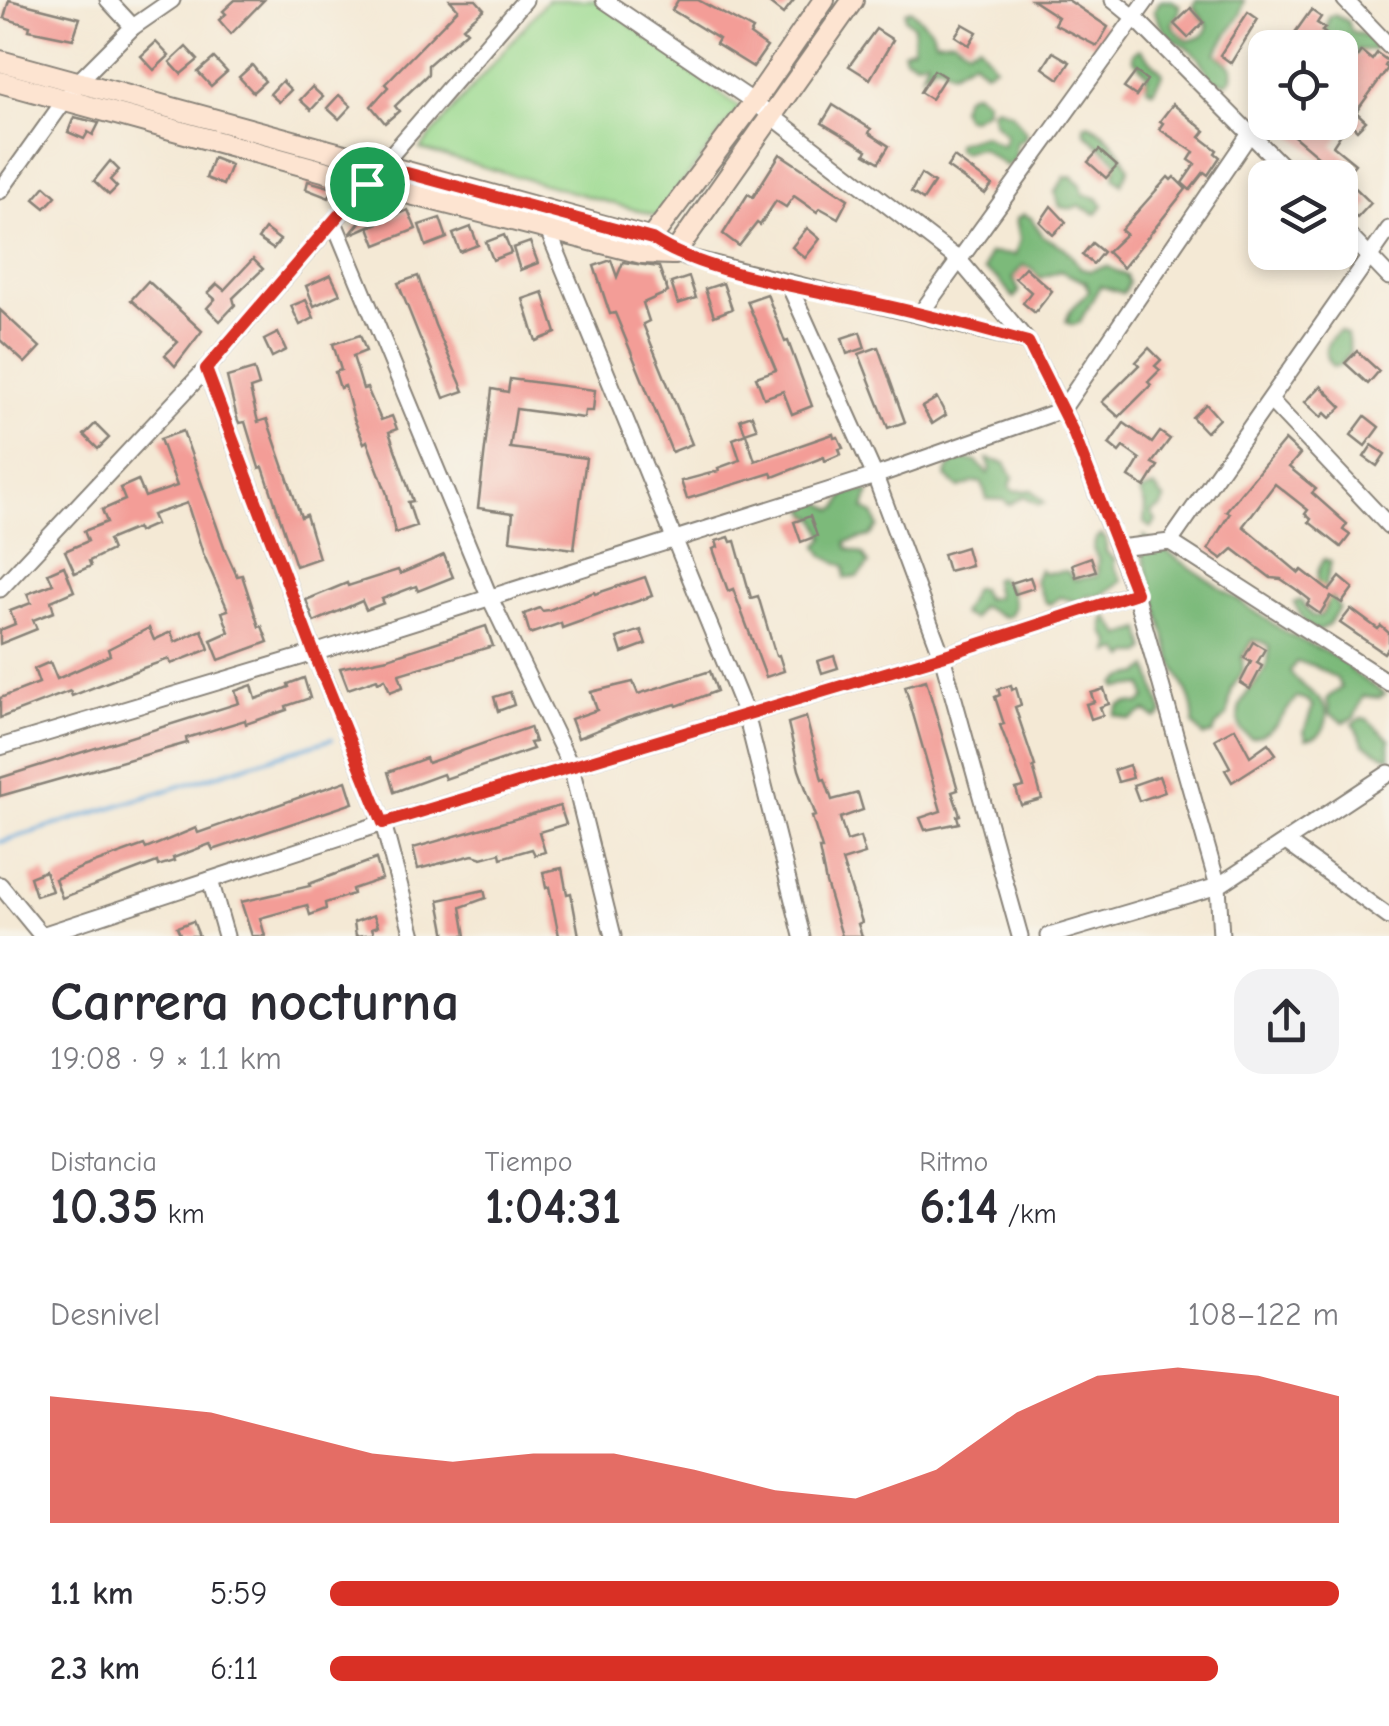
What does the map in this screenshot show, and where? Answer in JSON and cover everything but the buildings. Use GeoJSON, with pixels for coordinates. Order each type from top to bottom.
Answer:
{"type":"FeatureCollection","features":[{"type":"Feature","properties":{"kind":"street"},"geometry":{"type":"LineString","coordinates":[[108,0],[133,27]]}},
{"type":"Feature","properties":{"kind":"street"},"geometry":{"type":"LineString","coordinates":[[0,191],[70,92],[133,27],[172,0]]}},
{"type":"Feature","properties":{"kind":"street"},"geometry":{"type":"LineString","coordinates":[[0,589],[206,369],[525,0]]}},
{"type":"Feature","properties":{"kind":"street"},"geometry":{"type":"LineString","coordinates":[[604,0],[754,102],[960,261],[1028,342],[1062,410],[1136,593],[1218,886],[1221,936]]}},
{"type":"Feature","properties":{"kind":"street"},"geometry":{"type":"LineString","coordinates":[[646,245],[754,102],[824,0]]}},
{"type":"Feature","properties":{"kind":"street"},"geometry":{"type":"LineString","coordinates":[[674,254],[853,0]]}},
{"type":"Feature","properties":{"kind":"street"},"geometry":{"type":"LineString","coordinates":[[1112,0],[1248,129]]}},
{"type":"Feature","properties":{"kind":"street"},"geometry":{"type":"LineString","coordinates":[[921,313],[1147,0]]}},
{"type":"Feature","properties":{"kind":"street"},"geometry":{"type":"LineString","coordinates":[[1345,0],[1389,46]]}},
{"type":"Feature","properties":{"kind":"street"},"geometry":{"type":"LineString","coordinates":[[0,61],[70,92],[367,184],[544,219],[789,285],[921,313],[1028,342]]}},
{"type":"Feature","properties":{"kind":"street"},"geometry":{"type":"LineString","coordinates":[[0,82],[70,92],[381,166],[544,219],[746,714],[802,936]]}},
{"type":"Feature","properties":{"kind":"street"},"geometry":{"type":"LineString","coordinates":[[0,746],[314,653],[875,476],[1062,410],[1248,136]]}},
{"type":"Feature","properties":{"kind":"street"},"geometry":{"type":"LineString","coordinates":[[1258,140],[1277,160]]}},
{"type":"Feature","properties":{"kind":"street"},"geometry":{"type":"LineString","coordinates":[[334,222],[489,596],[571,767],[613,936]]}},
{"type":"Feature","properties":{"kind":"street"},"geometry":{"type":"LineString","coordinates":[[1170,542],[1389,229]]}},
{"type":"Feature","properties":{"kind":"street"},"geometry":{"type":"LineString","coordinates":[[1358,245],[1389,278]]}},
{"type":"Feature","properties":{"kind":"street"},"geometry":{"type":"LineString","coordinates":[[789,285],[875,476],[942,656],[1020,936]]}},
{"type":"Feature","properties":{"kind":"street"},"geometry":{"type":"LineString","coordinates":[[206,369],[383,823],[413,936]]}},
{"type":"Feature","properties":{"kind":"street"},"geometry":{"type":"LineString","coordinates":[[1270,400],[1389,526]]}},
{"type":"Feature","properties":{"kind":"street"},"geometry":{"type":"LineString","coordinates":[[1118,548],[1170,542],[1389,683]]}},
{"type":"Feature","properties":{"kind":"street"},"geometry":{"type":"LineString","coordinates":[[0,885],[42,936],[383,823],[942,656],[1136,593]]}},
{"type":"Feature","properties":{"kind":"street"},"geometry":{"type":"LineString","coordinates":[[1049,936],[1218,886],[1389,773]]}},
{"type":"Feature","properties":{"kind":"street"},"geometry":{"type":"LineString","coordinates":[[1286,842],[1389,917]]}},
{"type":"Feature","properties":{"kind":"street"},"geometry":{"type":"LineString","coordinates":[[210,880],[226,936]]}},
{"type":"Feature","properties":{"kind":"green space"},"geometry":{"type":"Polygon","coordinates":[[[547,0],[598,0],[740,108],[657,216],[420,149],[547,0]]]}},
{"type":"Feature","properties":{"kind":"green space"},"geometry":{"type":"Polygon","coordinates":[[[1161,0],[1179,5],[1179,13],[1172,22],[1188,41],[1203,36],[1208,26],[1193,6],[1196,0],[1244,0],[1241,13],[1216,53],[1233,68],[1227,83],[1212,80],[1199,58],[1164,29],[1154,10],[1161,0]]]}},
{"type":"Feature","properties":{"kind":"green space"},"geometry":{"type":"Polygon","coordinates":[[[911,10],[932,30],[936,41],[954,39],[968,49],[979,44],[995,66],[985,71],[973,60],[952,72],[937,63],[922,74],[927,59],[916,62],[905,57],[903,51],[913,47],[914,26],[905,18],[905,12],[911,10]]]}},
{"type":"Feature","properties":{"kind":"green space"},"geometry":{"type":"Polygon","coordinates":[[[1334,15],[1347,21],[1351,30],[1326,30],[1329,17],[1334,15]]]}},
{"type":"Feature","properties":{"kind":"green space"},"geometry":{"type":"Polygon","coordinates":[[[1358,33],[1376,39],[1374,50],[1358,50],[1358,33]]]}},
{"type":"Feature","properties":{"kind":"green space"},"geometry":{"type":"Polygon","coordinates":[[[1140,49],[1163,73],[1153,91],[1147,88],[1147,74],[1133,59],[1133,53],[1140,49]]]}},
{"type":"Feature","properties":{"kind":"green space"},"geometry":{"type":"Polygon","coordinates":[[[975,92],[986,100],[986,110],[970,119],[960,108],[965,96],[975,92]]]}},
{"type":"Feature","properties":{"kind":"green space"},"geometry":{"type":"Polygon","coordinates":[[[996,107],[1012,113],[1026,133],[1024,140],[1016,142],[1015,160],[1006,166],[980,148],[962,152],[957,149],[956,143],[983,135],[1002,146],[1006,135],[994,122],[991,110],[996,107]]]}},
{"type":"Feature","properties":{"kind":"green space"},"geometry":{"type":"Polygon","coordinates":[[[1088,124],[1107,137],[1129,168],[1122,184],[1114,177],[1117,161],[1085,133],[1084,126],[1088,124]]]}},
{"type":"Feature","properties":{"kind":"green space"},"geometry":{"type":"Polygon","coordinates":[[[1072,176],[1083,194],[1097,198],[1103,205],[1096,214],[1079,206],[1060,207],[1055,192],[1065,177],[1072,176]]]}},
{"type":"Feature","properties":{"kind":"green space"},"geometry":{"type":"Polygon","coordinates":[[[1024,214],[1043,236],[1065,248],[1081,268],[1089,271],[1107,266],[1126,276],[1129,283],[1123,293],[1100,286],[1079,323],[1072,325],[1066,322],[1070,311],[1089,291],[1086,282],[1060,271],[1040,278],[1023,265],[1013,277],[1019,292],[1014,298],[984,270],[989,253],[1015,255],[1020,239],[1016,219],[1024,214]]]}},
{"type":"Feature","properties":{"kind":"green space"},"geometry":{"type":"Polygon","coordinates":[[[1340,331],[1347,335],[1350,351],[1341,365],[1333,367],[1326,348],[1340,331]]]}},
{"type":"Feature","properties":{"kind":"green space"},"geometry":{"type":"Polygon","coordinates":[[[966,459],[977,462],[988,474],[991,469],[987,459],[1005,463],[1013,477],[1010,487],[1014,491],[1032,490],[1045,503],[1039,505],[1024,496],[1009,505],[1004,500],[987,499],[982,483],[959,488],[946,477],[952,464],[966,459]]]}},
{"type":"Feature","properties":{"kind":"green space"},"geometry":{"type":"Polygon","coordinates":[[[1154,487],[1165,500],[1162,507],[1151,513],[1156,521],[1151,528],[1144,523],[1145,506],[1140,492],[1154,487]]]}},
{"type":"Feature","properties":{"kind":"green space"},"geometry":{"type":"Polygon","coordinates":[[[846,492],[869,492],[864,509],[874,515],[878,527],[870,536],[846,542],[847,548],[863,554],[869,564],[857,577],[845,578],[845,566],[824,556],[818,546],[825,538],[816,518],[806,508],[808,503],[819,501],[834,510],[846,492]]]}},
{"type":"Feature","properties":{"kind":"green space"},"geometry":{"type":"Polygon","coordinates":[[[1102,535],[1106,552],[1115,560],[1122,581],[1100,596],[1088,595],[1078,602],[1060,597],[1050,604],[1045,602],[1035,581],[1040,569],[1045,573],[1067,571],[1075,580],[1097,576],[1098,559],[1093,549],[1096,538],[1102,535]]]}},
{"type":"Feature","properties":{"kind":"green space"},"geometry":{"type":"Polygon","coordinates":[[[1144,536],[1288,634],[1342,660],[1385,694],[1379,698],[1363,696],[1354,718],[1344,722],[1330,714],[1327,700],[1341,688],[1337,679],[1312,665],[1296,662],[1290,671],[1325,708],[1327,716],[1322,731],[1306,739],[1304,731],[1313,706],[1297,697],[1272,728],[1251,738],[1241,730],[1240,706],[1264,671],[1269,647],[1252,640],[1242,657],[1243,671],[1232,688],[1227,716],[1213,734],[1204,736],[1193,724],[1189,698],[1171,657],[1140,546],[1144,536]]]}},
{"type":"Feature","properties":{"kind":"green space"},"geometry":{"type":"Polygon","coordinates":[[[1324,559],[1331,562],[1325,588],[1339,608],[1328,625],[1318,631],[1307,626],[1294,603],[1300,600],[1312,616],[1321,616],[1327,605],[1318,577],[1324,559]]]}},
{"type":"Feature","properties":{"kind":"green space"},"geometry":{"type":"Polygon","coordinates":[[[998,577],[1010,588],[1014,606],[1009,616],[980,606],[972,619],[961,614],[974,588],[980,588],[985,599],[996,597],[993,580],[998,577]]]}},
{"type":"Feature","properties":{"kind":"green space"},"geometry":{"type":"Polygon","coordinates":[[[1107,616],[1121,635],[1141,629],[1146,650],[1126,658],[1120,650],[1110,653],[1111,642],[1104,632],[1107,616]]]}},
{"type":"Feature","properties":{"kind":"green space"},"geometry":{"type":"Polygon","coordinates":[[[1149,667],[1163,714],[1156,719],[1146,711],[1130,720],[1115,715],[1119,706],[1140,704],[1146,698],[1143,685],[1117,688],[1115,684],[1149,667]]]}},
{"type":"Feature","properties":{"kind":"green space"},"geometry":{"type":"Polygon","coordinates":[[[1361,718],[1389,739],[1389,758],[1364,744],[1353,724],[1361,718]]]}},
{"type":"Feature","properties":{"kind":"waterway"},"geometry":{"type":"LineString","coordinates":[[0,842],[332,739]]}},
{"type":"Feature","properties":{"kind":"route"},"geometry":{"type":"LineString","coordinates":[[381,166],[652,239],[674,254],[1028,342],[1073,432],[1136,593],[942,656],[383,823],[206,369],[367,184],[381,166]]}}]}
